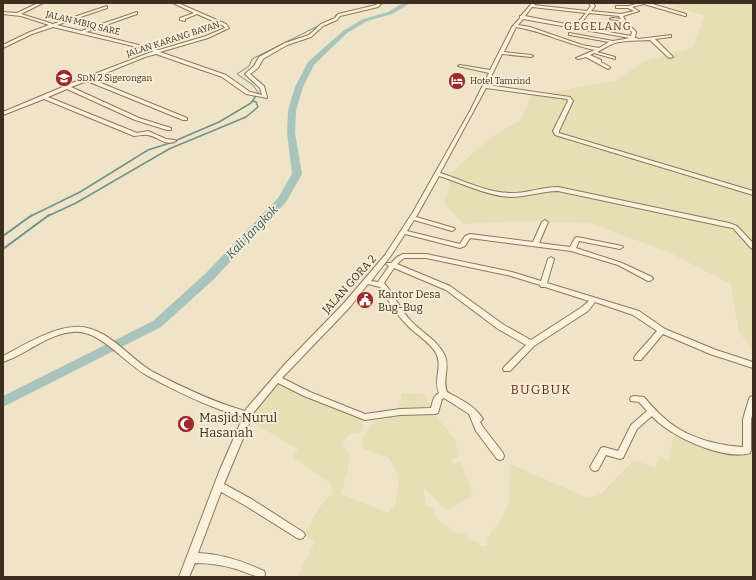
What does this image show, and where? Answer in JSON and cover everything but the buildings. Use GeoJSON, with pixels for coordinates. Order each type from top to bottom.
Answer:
{"type":"FeatureCollection","features":[{"type":"Feature","properties":{"kind":"street"},"geometry":{"type":"LineString","coordinates":[[18,14],[41,3]]}},
{"type":"Feature","properties":{"kind":"street","name":"JALAN KARANG BAYAN"},"geometry":{"type":"LineString","coordinates":[[3,114],[157,51],[207,37],[227,29],[225,26],[176,3]]}},
{"type":"Feature","properties":{"kind":"street"},"geometry":{"type":"LineString","coordinates":[[259,102],[264,97],[262,87],[246,74],[256,67],[259,60],[286,44],[313,34],[320,26],[336,19],[339,15],[377,6],[380,3]]}},
{"type":"Feature","properties":{"kind":"street"},"geometry":{"type":"LineString","coordinates":[[572,26],[581,21],[586,12],[593,6],[591,3]]}},
{"type":"Feature","properties":{"kind":"street"},"geometry":{"type":"LineString","coordinates":[[532,4],[586,12],[621,14],[637,11],[624,3]]}},
{"type":"Feature","properties":{"kind":"street"},"geometry":{"type":"LineString","coordinates":[[617,7],[644,3],[652,4],[685,15]]}},
{"type":"Feature","properties":{"kind":"street","name":"JALAN GORA 2"},"geometry":{"type":"LineString","coordinates":[[184,577],[218,486],[247,415],[256,402],[383,263],[404,232],[437,174],[485,86],[500,53],[515,26],[532,4]]}},
{"type":"Feature","properties":{"kind":"street"},"geometry":{"type":"LineString","coordinates":[[3,47],[29,34],[106,7]]}},
{"type":"Feature","properties":{"kind":"street"},"geometry":{"type":"LineString","coordinates":[[5,12],[24,10]]}},
{"type":"Feature","properties":{"kind":"street","name":"JALAN MBIQ SARE"},"geometry":{"type":"LineString","coordinates":[[5,12],[18,14],[53,25],[157,51],[224,76],[248,93],[264,97]]}},
{"type":"Feature","properties":{"kind":"street"},"geometry":{"type":"LineString","coordinates":[[83,32],[136,13]]}},
{"type":"Feature","properties":{"kind":"street"},"geometry":{"type":"LineString","coordinates":[[184,20],[181,19],[197,13]]}},
{"type":"Feature","properties":{"kind":"street"},"geometry":{"type":"LineString","coordinates":[[621,14],[623,20],[634,32],[633,37]]}},
{"type":"Feature","properties":{"kind":"street"},"geometry":{"type":"LineString","coordinates":[[521,17],[572,26],[595,32],[633,37],[639,40],[670,36]]}},
{"type":"Feature","properties":{"kind":"street"},"geometry":{"type":"LineString","coordinates":[[612,19],[623,20]]}},
{"type":"Feature","properties":{"kind":"street"},"geometry":{"type":"LineString","coordinates":[[515,26],[529,28],[578,46],[600,49]]}},
{"type":"Feature","properties":{"kind":"street"},"geometry":{"type":"LineString","coordinates":[[570,34],[613,42]]}},
{"type":"Feature","properties":{"kind":"street"},"geometry":{"type":"LineString","coordinates":[[578,58],[613,42],[633,37]]}},
{"type":"Feature","properties":{"kind":"street"},"geometry":{"type":"LineString","coordinates":[[651,38],[671,56]]}},
{"type":"Feature","properties":{"kind":"street"},"geometry":{"type":"LineString","coordinates":[[594,52],[613,58]]}},
{"type":"Feature","properties":{"kind":"street"},"geometry":{"type":"LineString","coordinates":[[500,53],[531,56]]}},
{"type":"Feature","properties":{"kind":"street"},"geometry":{"type":"LineString","coordinates":[[586,55],[608,68]]}},
{"type":"Feature","properties":{"kind":"street"},"geometry":{"type":"LineString","coordinates":[[460,66],[491,72]]}},
{"type":"Feature","properties":{"kind":"street"},"geometry":{"type":"LineString","coordinates":[[86,79],[185,119]]}},
{"type":"Feature","properties":{"kind":"street"},"geometry":{"type":"LineString","coordinates":[[485,86],[568,98],[571,101],[556,131],[557,134],[753,193]]}},
{"type":"Feature","properties":{"kind":"street"},"geometry":{"type":"LineString","coordinates":[[66,87],[137,119],[169,129]]}},
{"type":"Feature","properties":{"kind":"street"},"geometry":{"type":"LineString","coordinates":[[44,96],[136,135],[148,133],[165,141],[173,141]]}},
{"type":"Feature","properties":{"kind":"street"},"geometry":{"type":"LineString","coordinates":[[437,174],[507,195],[521,195],[544,189],[558,190],[728,225],[735,227],[753,247]]}},
{"type":"Feature","properties":{"kind":"street"},"geometry":{"type":"LineString","coordinates":[[412,218],[452,229]]}},
{"type":"Feature","properties":{"kind":"street"},"geometry":{"type":"LineString","coordinates":[[535,245],[545,222]]}},
{"type":"Feature","properties":{"kind":"street"},"geometry":{"type":"LineString","coordinates":[[404,232],[460,246],[463,245],[469,236],[572,249],[604,258],[650,279]]}},
{"type":"Feature","properties":{"kind":"street"},"geometry":{"type":"LineString","coordinates":[[572,249],[577,239],[620,247]]}},
{"type":"Feature","properties":{"kind":"street"},"geometry":{"type":"LineString","coordinates":[[602,244],[604,258]]}},
{"type":"Feature","properties":{"kind":"street"},"geometry":{"type":"LineString","coordinates":[[380,284],[399,258],[403,256],[430,256],[512,274],[636,313],[662,331],[753,365]]}},
{"type":"Feature","properties":{"kind":"street"},"geometry":{"type":"LineString","coordinates":[[543,285],[552,259]]}},
{"type":"Feature","properties":{"kind":"street"},"geometry":{"type":"LineString","coordinates":[[383,263],[418,274],[448,288],[501,327],[531,344]]}},
{"type":"Feature","properties":{"kind":"street"},"geometry":{"type":"LineString","coordinates":[[367,282],[380,284],[407,320],[439,351],[444,361],[441,386],[444,394],[480,419]]}},
{"type":"Feature","properties":{"kind":"street"},"geometry":{"type":"LineString","coordinates":[[507,370],[531,344],[585,309],[593,300]]}},
{"type":"Feature","properties":{"kind":"street"},"geometry":{"type":"LineString","coordinates":[[3,358],[72,329],[91,332],[148,372],[222,406],[247,415]]}},
{"type":"Feature","properties":{"kind":"street"},"geometry":{"type":"LineString","coordinates":[[638,358],[662,331]]}},
{"type":"Feature","properties":{"kind":"street"},"geometry":{"type":"LineString","coordinates":[[278,379],[307,394],[365,417],[395,412],[436,411],[438,397],[444,394]]}},
{"type":"Feature","properties":{"kind":"street"},"geometry":{"type":"LineString","coordinates":[[634,399],[641,399],[663,424],[685,437],[711,445],[744,451],[747,450],[747,419],[753,399]]}},
{"type":"Feature","properties":{"kind":"street"},"geometry":{"type":"LineString","coordinates":[[595,467],[604,451],[620,455],[634,427],[652,411]]}},
{"type":"Feature","properties":{"kind":"street"},"geometry":{"type":"LineString","coordinates":[[472,412],[479,429],[500,456]]}},
{"type":"Feature","properties":{"kind":"street"},"geometry":{"type":"LineString","coordinates":[[218,486],[247,501],[266,515],[300,535]]}},
{"type":"Feature","properties":{"kind":"street"},"geometry":{"type":"LineString","coordinates":[[192,558],[204,558],[234,564],[260,574]]}},
{"type":"Feature","properties":{"kind":"shaded area"},"geometry":{"type":"Polygon","coordinates":[[[669,3],[753,3],[753,349],[739,333],[731,284],[668,252],[590,223],[519,221],[463,224],[444,204],[453,171],[491,137],[521,120],[531,95],[616,81],[644,61],[692,48],[705,16],[668,5],[669,3]]]}},
{"type":"Feature","properties":{"kind":"shaded area"},"geometry":{"type":"Polygon","coordinates":[[[279,381],[364,419],[361,432],[350,434],[342,445],[350,453],[348,469],[341,494],[388,513],[395,504],[399,483],[397,472],[389,458],[363,449],[363,438],[371,425],[397,416],[402,393],[424,394],[435,415],[455,439],[459,456],[451,460],[453,464],[461,462],[473,495],[446,511],[424,488],[425,506],[433,507],[437,519],[446,524],[451,531],[465,534],[481,546],[486,546],[490,533],[503,517],[503,514],[509,504],[510,464],[588,498],[601,494],[634,460],[655,468],[660,456],[668,460],[674,435],[748,451],[753,437],[753,577],[297,577],[313,546],[314,540],[302,535],[309,527],[314,516],[318,512],[318,509],[333,492],[330,483],[293,457],[298,449],[258,426],[252,416],[259,404],[279,381]]]}},
{"type":"Feature","properties":{"kind":"waterway","name":"Kali Jangkok"},"geometry":{"type":"LineString","coordinates":[[3,402],[157,324],[209,277],[282,200],[297,174],[291,133],[292,111],[299,87],[311,64],[325,49],[345,32],[365,20],[390,13],[408,3]]}},
{"type":"Feature","properties":{"kind":"waterway"},"geometry":{"type":"LineString","coordinates":[[334,19],[336,15],[369,7]]}},
{"type":"Feature","properties":{"kind":"waterway"},"geometry":{"type":"LineString","coordinates":[[259,94],[253,85],[237,74],[249,66],[252,59],[328,21]]}},
{"type":"Feature","properties":{"kind":"waterway"},"geometry":{"type":"LineString","coordinates":[[31,216],[80,192],[148,150],[170,143],[219,122],[251,103],[258,93]]}},
{"type":"Feature","properties":{"kind":"waterway"},"geometry":{"type":"LineString","coordinates":[[48,216],[76,203],[169,149],[246,117],[258,107],[256,102],[253,101]]}},
{"type":"Feature","properties":{"kind":"waterway"},"geometry":{"type":"LineString","coordinates":[[3,236],[32,215]]}},
{"type":"Feature","properties":{"kind":"waterway"},"geometry":{"type":"LineString","coordinates":[[3,249],[49,215]]}},
{"type":"Feature","properties":{"kind":"place","name":"SDN 2 Sigerongan"},"geometry":{"type":"Point","coordinates":[64,78]}},
{"type":"Feature","properties":{"kind":"place","name":"Hotel Tamrind"},"geometry":{"type":"Point","coordinates":[457,81]}},
{"type":"Feature","properties":{"kind":"place","name":"Kantor Desa Bug-Bug"},"geometry":{"type":"Point","coordinates":[365,300]}},
{"type":"Feature","properties":{"kind":"place","name":"Masjid Nurul Hasanah"},"geometry":{"type":"Point","coordinates":[186,424]}},
{"type":"Feature","properties":{"kind":"district","name":"GEGELANG"},"geometry":{"type":"Point","coordinates":[598,26]}},
{"type":"Feature","properties":{"kind":"district","name":"BUGBUK"},"geometry":{"type":"Point","coordinates":[541,389]}}]}
